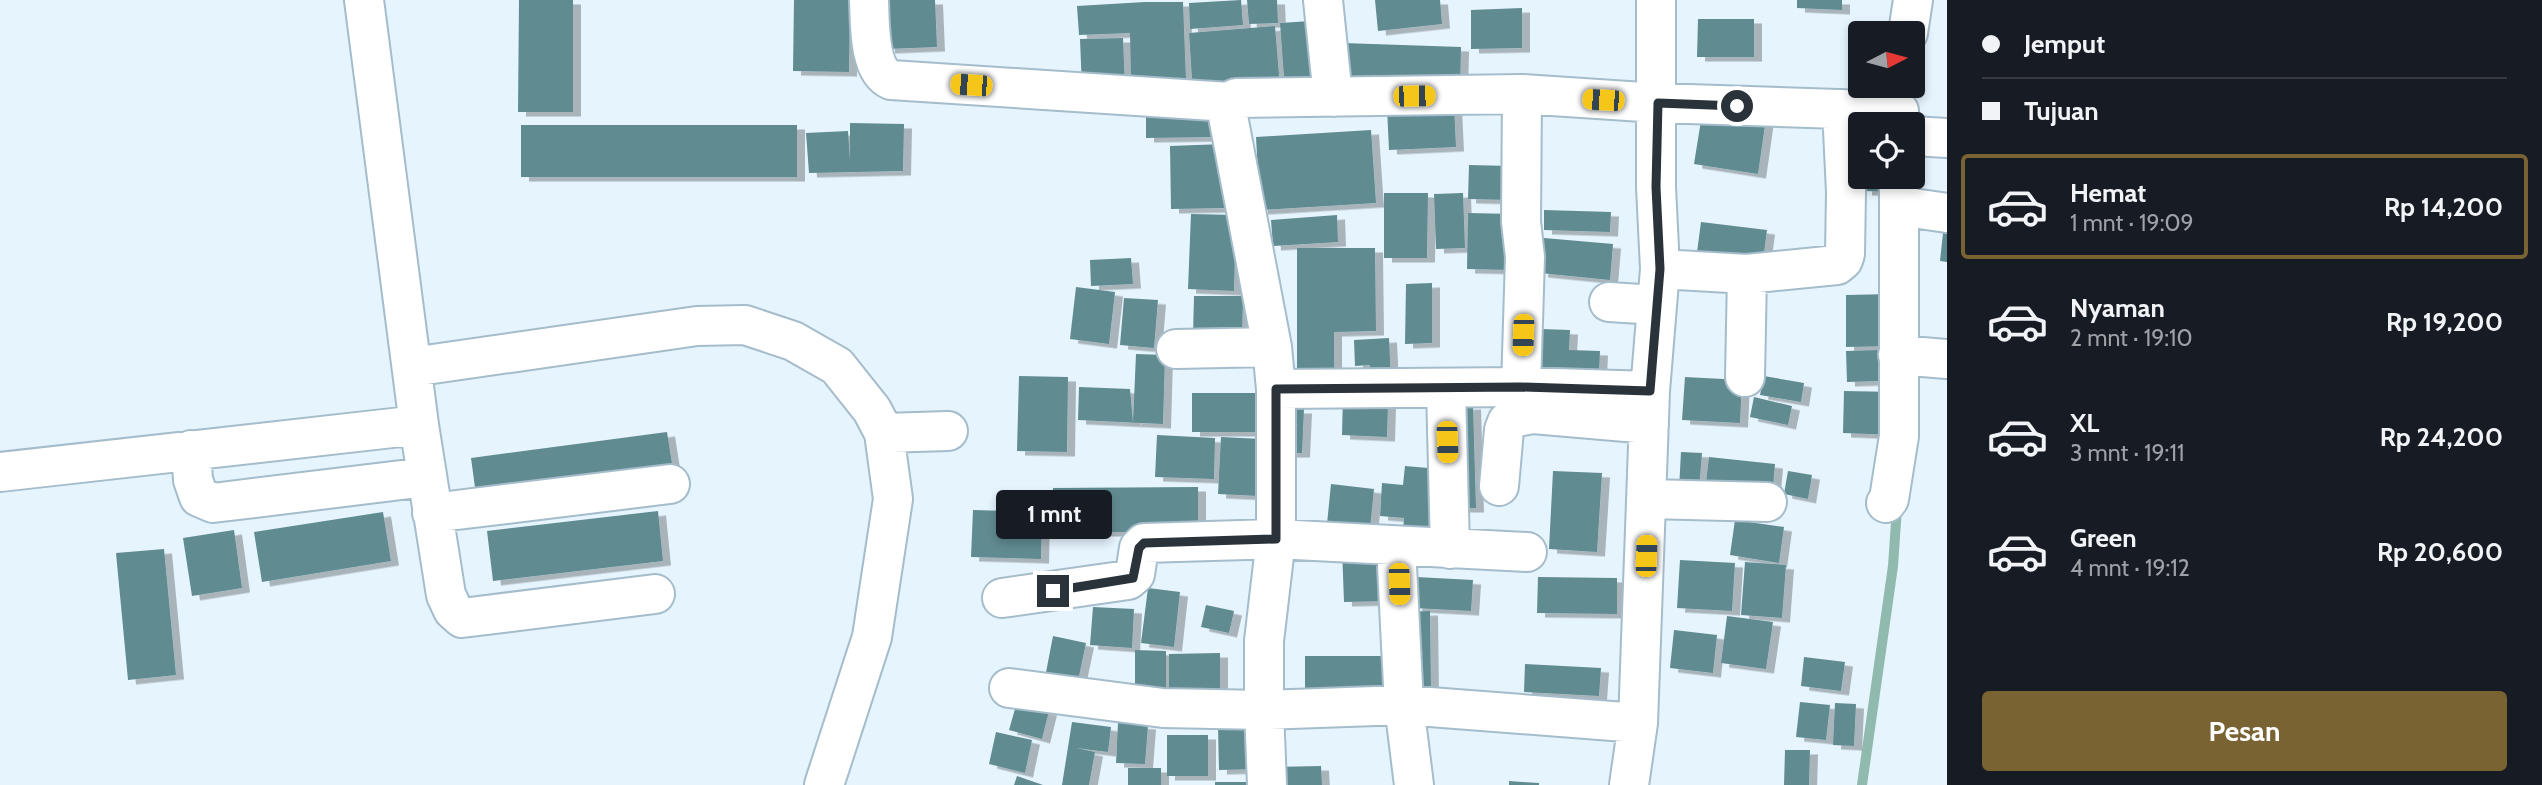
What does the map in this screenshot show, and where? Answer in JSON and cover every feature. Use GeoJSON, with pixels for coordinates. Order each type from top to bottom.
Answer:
{"type":"FeatureCollection","features":[{"type":"Feature","properties":{"kind":"street"},"geometry":{"type":"LineString","coordinates":[[364,0],[418,425],[446,595],[453,610],[462,618],[655,594]]}},
{"type":"Feature","properties":{"kind":"street"},"geometry":{"type":"LineString","coordinates":[[869,0],[870,27],[877,68],[883,77],[891,80],[1229,102],[1236,98],[1522,94],[1658,103],[1879,112]]}},
{"type":"Feature","properties":{"kind":"street"},"geometry":{"type":"LineString","coordinates":[[1323,0],[1333,97]]}},
{"type":"Feature","properties":{"kind":"street"},"geometry":{"type":"LineString","coordinates":[[1629,785],[1638,723],[1648,499],[1649,407],[1658,287],[1656,0]]}},
{"type":"Feature","properties":{"kind":"street"},"geometry":{"type":"LineString","coordinates":[[1910,21],[1913,0]]}},
{"type":"Feature","properties":{"kind":"street"},"geometry":{"type":"LineString","coordinates":[[1521,387],[1525,257],[1521,222],[1522,94]]}},
{"type":"Feature","properties":{"kind":"street"},"geometry":{"type":"LineString","coordinates":[[1229,102],[1227,111],[1272,347],[1276,389],[1276,539],[1264,641],[1267,785]]}},
{"type":"Feature","properties":{"kind":"street"},"geometry":{"type":"LineString","coordinates":[[1609,302],[1658,287],[1837,265],[1846,254],[1842,109]]}},
{"type":"Feature","properties":{"kind":"street"},"geometry":{"type":"LineString","coordinates":[[1925,126],[1947,138]]}},
{"type":"Feature","properties":{"kind":"street"},"geometry":{"type":"LineString","coordinates":[[1885,503],[1889,499],[1899,436],[1899,191],[1947,213]]}},
{"type":"Feature","properties":{"kind":"street"},"geometry":{"type":"LineString","coordinates":[[1745,377],[1747,274]]}},
{"type":"Feature","properties":{"kind":"street"},"geometry":{"type":"LineString","coordinates":[[412,367],[697,326],[745,325],[793,341],[837,366],[872,410],[884,433],[893,499],[872,637],[824,785]]}},
{"type":"Feature","properties":{"kind":"street"},"geometry":{"type":"LineString","coordinates":[[1176,349],[1272,347]]}},
{"type":"Feature","properties":{"kind":"street"},"geometry":{"type":"LineString","coordinates":[[1898,355],[1947,359]]}},
{"type":"Feature","properties":{"kind":"street"},"geometry":{"type":"LineString","coordinates":[[1276,389],[1521,387],[1649,407]]}},
{"type":"Feature","properties":{"kind":"street"},"geometry":{"type":"LineString","coordinates":[[1446,388],[1450,548]]}},
{"type":"Feature","properties":{"kind":"street"},"geometry":{"type":"LineString","coordinates":[[1499,486],[1507,422],[1533,414],[1649,407]]}},
{"type":"Feature","properties":{"kind":"street"},"geometry":{"type":"LineString","coordinates":[[0,472],[418,425]]}},
{"type":"Feature","properties":{"kind":"street"},"geometry":{"type":"LineString","coordinates":[[884,433],[948,431]]}},
{"type":"Feature","properties":{"kind":"street"},"geometry":{"type":"LineString","coordinates":[[191,450],[193,480],[199,497],[213,503],[670,484]]}},
{"type":"Feature","properties":{"kind":"street"},"geometry":{"type":"LineString","coordinates":[[1648,499],[1768,502]]}},
{"type":"Feature","properties":{"kind":"street"},"geometry":{"type":"LineString","coordinates":[[1003,598],[1128,580],[1135,574],[1139,548],[1144,543],[1276,539],[1527,552]]}},
{"type":"Feature","properties":{"kind":"street"},"geometry":{"type":"LineString","coordinates":[[1396,546],[1404,705],[1414,785]]}},
{"type":"Feature","properties":{"kind":"street"},"geometry":{"type":"LineString","coordinates":[[1009,688],[1163,708],[1264,710],[1404,705],[1638,723]]}},
{"type":"Feature","properties":{"kind":"building"},"geometry":{"type":"Polygon","coordinates":[[[519,0],[573,0],[573,112],[518,112],[519,0]]]}},
{"type":"Feature","properties":{"kind":"building"},"geometry":{"type":"Polygon","coordinates":[[[794,0],[850,0],[849,72],[793,71],[794,0]]]}},
{"type":"Feature","properties":{"kind":"building"},"geometry":{"type":"Polygon","coordinates":[[[885,0],[935,0],[937,47],[887,49],[885,0]]]}},
{"type":"Feature","properties":{"kind":"building"},"geometry":{"type":"Polygon","coordinates":[[[1241,0],[1243,25],[1190,29],[1189,3],[1241,0]]]}},
{"type":"Feature","properties":{"kind":"building"},"geometry":{"type":"Polygon","coordinates":[[[1247,0],[1277,0],[1278,23],[1249,24],[1247,0]]]}},
{"type":"Feature","properties":{"kind":"building"},"geometry":{"type":"Polygon","coordinates":[[[1375,0],[1440,0],[1442,24],[1378,31],[1375,0]]]}},
{"type":"Feature","properties":{"kind":"building"},"geometry":{"type":"Polygon","coordinates":[[[1797,0],[1842,0],[1842,10],[1797,8],[1797,0]]]}},
{"type":"Feature","properties":{"kind":"building"},"geometry":{"type":"Polygon","coordinates":[[[1183,2],[1186,80],[1131,82],[1130,33],[1079,35],[1077,6],[1183,2]]]}},
{"type":"Feature","properties":{"kind":"building"},"geometry":{"type":"Polygon","coordinates":[[[1522,8],[1522,48],[1471,49],[1471,10],[1522,8]]]}},
{"type":"Feature","properties":{"kind":"building"},"geometry":{"type":"Polygon","coordinates":[[[1698,19],[1754,19],[1754,57],[1697,57],[1698,19]]]}},
{"type":"Feature","properties":{"kind":"building"},"geometry":{"type":"Polygon","coordinates":[[[1311,21],[1317,88],[1285,91],[1280,23],[1311,21]]]}},
{"type":"Feature","properties":{"kind":"building"},"geometry":{"type":"Polygon","coordinates":[[[1275,26],[1280,87],[1193,94],[1189,33],[1275,26]]]}},
{"type":"Feature","properties":{"kind":"building"},"geometry":{"type":"Polygon","coordinates":[[[1123,38],[1125,88],[1082,89],[1080,39],[1123,38]]]}},
{"type":"Feature","properties":{"kind":"building"},"geometry":{"type":"Polygon","coordinates":[[[1343,43],[1461,47],[1460,91],[1342,87],[1343,43]]]}},
{"type":"Feature","properties":{"kind":"building"},"geometry":{"type":"Polygon","coordinates":[[[1454,105],[1456,147],[1389,150],[1387,108],[1454,105]]]}},
{"type":"Feature","properties":{"kind":"building"},"geometry":{"type":"Polygon","coordinates":[[[1703,108],[1766,118],[1758,174],[1694,164],[1703,108]]]}},
{"type":"Feature","properties":{"kind":"building"},"geometry":{"type":"Polygon","coordinates":[[[1216,114],[1216,137],[1146,138],[1146,115],[1216,114]]]}},
{"type":"Feature","properties":{"kind":"building"},"geometry":{"type":"Polygon","coordinates":[[[850,123],[904,124],[903,171],[809,173],[806,133],[848,131],[850,160],[850,123]]]}},
{"type":"Feature","properties":{"kind":"building"},"geometry":{"type":"Polygon","coordinates":[[[521,125],[797,125],[797,177],[521,177],[521,125]]]}},
{"type":"Feature","properties":{"kind":"building"},"geometry":{"type":"Polygon","coordinates":[[[1371,130],[1376,203],[1260,210],[1256,137],[1371,130]]]}},
{"type":"Feature","properties":{"kind":"building"},"geometry":{"type":"Polygon","coordinates":[[[1224,144],[1225,208],[1171,209],[1170,146],[1224,144]]]}},
{"type":"Feature","properties":{"kind":"building"},"geometry":{"type":"Polygon","coordinates":[[[1469,165],[1511,166],[1510,200],[1468,199],[1469,165]]]}},
{"type":"Feature","properties":{"kind":"building"},"geometry":{"type":"Polygon","coordinates":[[[1864,189],[1896,189],[1896,192],[1864,189]]]}},
{"type":"Feature","properties":{"kind":"building"},"geometry":{"type":"Polygon","coordinates":[[[1384,193],[1428,193],[1427,258],[1384,258],[1384,193]]]}},
{"type":"Feature","properties":{"kind":"building"},"geometry":{"type":"Polygon","coordinates":[[[1463,193],[1465,248],[1436,249],[1434,194],[1463,193]]]}},
{"type":"Feature","properties":{"kind":"building"},"geometry":{"type":"Polygon","coordinates":[[[1544,210],[1611,212],[1610,232],[1544,230],[1544,210]]]}},
{"type":"Feature","properties":{"kind":"building"},"geometry":{"type":"Polygon","coordinates":[[[1468,213],[1514,214],[1512,270],[1467,269],[1468,213]]]}},
{"type":"Feature","properties":{"kind":"building"},"geometry":{"type":"Polygon","coordinates":[[[1191,214],[1236,215],[1234,291],[1188,289],[1191,214]]]}},
{"type":"Feature","properties":{"kind":"building"},"geometry":{"type":"Polygon","coordinates":[[[1337,215],[1338,242],[1273,246],[1271,220],[1337,215]]]}},
{"type":"Feature","properties":{"kind":"building"},"geometry":{"type":"Polygon","coordinates":[[[1947,215],[1947,262],[1940,261],[1947,215]]]}},
{"type":"Feature","properties":{"kind":"building"},"geometry":{"type":"Polygon","coordinates":[[[1701,222],[1767,230],[1762,268],[1696,260],[1701,222]]]}},
{"type":"Feature","properties":{"kind":"building"},"geometry":{"type":"Polygon","coordinates":[[[1544,238],[1613,244],[1610,280],[1540,273],[1544,238]]]}},
{"type":"Feature","properties":{"kind":"building"},"geometry":{"type":"Polygon","coordinates":[[[1297,248],[1375,248],[1376,331],[1334,332],[1334,377],[1297,376],[1297,248]]]}},
{"type":"Feature","properties":{"kind":"building"},"geometry":{"type":"Polygon","coordinates":[[[1131,258],[1133,284],[1091,286],[1090,260],[1131,258]]]}},
{"type":"Feature","properties":{"kind":"building"},"geometry":{"type":"Polygon","coordinates":[[[1432,283],[1432,343],[1405,344],[1406,284],[1432,283]]]}},
{"type":"Feature","properties":{"kind":"building"},"geometry":{"type":"Polygon","coordinates":[[[1076,287],[1115,292],[1109,344],[1070,339],[1076,287]]]}},
{"type":"Feature","properties":{"kind":"building"},"geometry":{"type":"Polygon","coordinates":[[[1893,294],[1894,346],[1846,347],[1846,295],[1893,294]]]}},
{"type":"Feature","properties":{"kind":"building"},"geometry":{"type":"Polygon","coordinates":[[[1194,296],[1243,296],[1242,337],[1193,336],[1194,296]]]}},
{"type":"Feature","properties":{"kind":"building"},"geometry":{"type":"Polygon","coordinates":[[[1124,298],[1158,300],[1154,348],[1120,345],[1124,298]]]}},
{"type":"Feature","properties":{"kind":"building"},"geometry":{"type":"Polygon","coordinates":[[[1541,329],[1570,330],[1569,350],[1600,351],[1599,372],[1539,370],[1541,329]]]}},
{"type":"Feature","properties":{"kind":"building"},"geometry":{"type":"Polygon","coordinates":[[[1389,338],[1391,380],[1370,381],[1370,365],[1355,366],[1354,340],[1389,338]]]}},
{"type":"Feature","properties":{"kind":"building"},"geometry":{"type":"Polygon","coordinates":[[[1879,350],[1880,381],[1847,382],[1846,351],[1879,350]]]}},
{"type":"Feature","properties":{"kind":"building"},"geometry":{"type":"Polygon","coordinates":[[[1136,354],[1165,355],[1163,424],[1133,423],[1136,354]]]}},
{"type":"Feature","properties":{"kind":"building"},"geometry":{"type":"Polygon","coordinates":[[[1019,376],[1068,377],[1067,452],[1017,451],[1019,376]]]}},
{"type":"Feature","properties":{"kind":"building"},"geometry":{"type":"Polygon","coordinates":[[[1764,376],[1804,383],[1801,402],[1760,395],[1764,376]]]}},
{"type":"Feature","properties":{"kind":"building"},"geometry":{"type":"Polygon","coordinates":[[[1685,377],[1742,380],[1740,423],[1682,420],[1685,377]]]}},
{"type":"Feature","properties":{"kind":"building"},"geometry":{"type":"Polygon","coordinates":[[[1079,387],[1130,389],[1133,423],[1078,420],[1079,387]]]}},
{"type":"Feature","properties":{"kind":"building"},"geometry":{"type":"Polygon","coordinates":[[[1844,391],[1896,392],[1895,435],[1843,433],[1844,391]]]}},
{"type":"Feature","properties":{"kind":"building"},"geometry":{"type":"Polygon","coordinates":[[[1192,393],[1256,393],[1256,432],[1192,432],[1192,393]]]}},
{"type":"Feature","properties":{"kind":"building"},"geometry":{"type":"Polygon","coordinates":[[[1343,393],[1388,403],[1387,437],[1342,435],[1343,393]]]}},
{"type":"Feature","properties":{"kind":"building"},"geometry":{"type":"Polygon","coordinates":[[[1754,397],[1792,406],[1788,425],[1750,417],[1754,397]]]}},
{"type":"Feature","properties":{"kind":"building"},"geometry":{"type":"Polygon","coordinates":[[[1473,405],[1476,508],[1453,508],[1449,406],[1473,405]]]}},
{"type":"Feature","properties":{"kind":"building"},"geometry":{"type":"Polygon","coordinates":[[[1278,409],[1304,409],[1302,453],[1278,453],[1278,409]]]}},
{"type":"Feature","properties":{"kind":"building"},"geometry":{"type":"Polygon","coordinates":[[[667,432],[674,476],[477,502],[471,458],[667,432]]]}},
{"type":"Feature","properties":{"kind":"building"},"geometry":{"type":"Polygon","coordinates":[[[1157,435],[1215,438],[1214,479],[1155,477],[1157,435]]]}},
{"type":"Feature","properties":{"kind":"building"},"geometry":{"type":"Polygon","coordinates":[[[1221,437],[1262,439],[1259,496],[1218,494],[1221,437]]]}},
{"type":"Feature","properties":{"kind":"building"},"geometry":{"type":"Polygon","coordinates":[[[1681,452],[1702,453],[1699,490],[1679,489],[1681,452]]]}},
{"type":"Feature","properties":{"kind":"building"},"geometry":{"type":"Polygon","coordinates":[[[1709,457],[1775,464],[1772,498],[1705,491],[1709,457]]]}},
{"type":"Feature","properties":{"kind":"building"},"geometry":{"type":"Polygon","coordinates":[[[1405,466],[1440,469],[1433,547],[1402,544],[1404,518],[1380,516],[1382,483],[1403,485],[1405,466]]]}},
{"type":"Feature","properties":{"kind":"building"},"geometry":{"type":"Polygon","coordinates":[[[1553,471],[1602,473],[1597,552],[1549,549],[1553,471]]]}},
{"type":"Feature","properties":{"kind":"building"},"geometry":{"type":"Polygon","coordinates":[[[1788,471],[1812,475],[1808,499],[1784,494],[1788,471]]]}},
{"type":"Feature","properties":{"kind":"building"},"geometry":{"type":"Polygon","coordinates":[[[1331,484],[1374,489],[1369,539],[1326,534],[1331,484]]]}},
{"type":"Feature","properties":{"kind":"building"},"geometry":{"type":"Polygon","coordinates":[[[1198,487],[1198,532],[1053,532],[1053,488],[1198,487]]]}},
{"type":"Feature","properties":{"kind":"building"},"geometry":{"type":"Polygon","coordinates":[[[973,510],[1042,512],[1041,559],[971,557],[973,510]]]}},
{"type":"Feature","properties":{"kind":"building"},"geometry":{"type":"Polygon","coordinates":[[[658,511],[663,561],[493,581],[487,531],[658,511]]]}},
{"type":"Feature","properties":{"kind":"building"},"geometry":{"type":"Polygon","coordinates":[[[383,512],[391,561],[262,582],[254,532],[383,512]]]}},
{"type":"Feature","properties":{"kind":"building"},"geometry":{"type":"Polygon","coordinates":[[[1735,520],[1784,527],[1779,563],[1730,555],[1735,520]]]}},
{"type":"Feature","properties":{"kind":"building"},"geometry":{"type":"Polygon","coordinates":[[[234,530],[242,588],[192,596],[183,538],[234,530]]]}},
{"type":"Feature","properties":{"kind":"building"},"geometry":{"type":"Polygon","coordinates":[[[1387,546],[1389,601],[1344,602],[1342,548],[1387,546]]]}},
{"type":"Feature","properties":{"kind":"building"},"geometry":{"type":"Polygon","coordinates":[[[164,549],[176,675],[128,680],[116,553],[164,549]]]}},
{"type":"Feature","properties":{"kind":"building"},"geometry":{"type":"Polygon","coordinates":[[[1680,560],[1735,563],[1732,611],[1677,608],[1680,560]]]}},
{"type":"Feature","properties":{"kind":"building"},"geometry":{"type":"Polygon","coordinates":[[[1745,562],[1786,565],[1782,618],[1741,615],[1745,562]]]}},
{"type":"Feature","properties":{"kind":"building"},"geometry":{"type":"Polygon","coordinates":[[[1416,577],[1473,580],[1471,611],[1414,608],[1416,577]]]}},
{"type":"Feature","properties":{"kind":"building"},"geometry":{"type":"Polygon","coordinates":[[[1538,577],[1617,578],[1617,614],[1537,613],[1538,577]]]}},
{"type":"Feature","properties":{"kind":"building"},"geometry":{"type":"Polygon","coordinates":[[[1148,588],[1180,592],[1174,647],[1141,643],[1148,588]]]}},
{"type":"Feature","properties":{"kind":"building"},"geometry":{"type":"Polygon","coordinates":[[[1206,605],[1234,611],[1229,633],[1201,627],[1206,605]]]}},
{"type":"Feature","properties":{"kind":"building"},"geometry":{"type":"Polygon","coordinates":[[[1093,607],[1134,609],[1132,648],[1090,645],[1093,607]]]}},
{"type":"Feature","properties":{"kind":"building"},"geometry":{"type":"Polygon","coordinates":[[[1430,611],[1431,692],[1405,692],[1404,612],[1430,611]]]}},
{"type":"Feature","properties":{"kind":"building"},"geometry":{"type":"Polygon","coordinates":[[[1727,616],[1773,622],[1766,669],[1721,663],[1727,616]]]}},
{"type":"Feature","properties":{"kind":"building"},"geometry":{"type":"Polygon","coordinates":[[[1674,630],[1717,635],[1713,673],[1670,668],[1674,630]]]}},
{"type":"Feature","properties":{"kind":"building"},"geometry":{"type":"Polygon","coordinates":[[[1053,636],[1086,643],[1075,695],[1043,688],[1053,636]]]}},
{"type":"Feature","properties":{"kind":"building"},"geometry":{"type":"Polygon","coordinates":[[[1135,650],[1166,651],[1166,701],[1135,700],[1135,650]]]}},
{"type":"Feature","properties":{"kind":"building"},"geometry":{"type":"Polygon","coordinates":[[[1220,653],[1220,701],[1169,701],[1169,654],[1220,653]]]}},
{"type":"Feature","properties":{"kind":"building"},"geometry":{"type":"Polygon","coordinates":[[[1305,656],[1383,656],[1383,696],[1305,697],[1305,656]]]}},
{"type":"Feature","properties":{"kind":"building"},"geometry":{"type":"Polygon","coordinates":[[[1804,657],[1845,662],[1841,691],[1801,686],[1804,657]]]}},
{"type":"Feature","properties":{"kind":"building"},"geometry":{"type":"Polygon","coordinates":[[[1525,664],[1601,668],[1599,696],[1524,692],[1525,664]]]}},
{"type":"Feature","properties":{"kind":"building"},"geometry":{"type":"Polygon","coordinates":[[[1017,702],[1049,711],[1042,739],[1009,730],[1017,702]]]}},
{"type":"Feature","properties":{"kind":"building"},"geometry":{"type":"Polygon","coordinates":[[[1800,702],[1830,705],[1826,740],[1796,737],[1800,702]]]}},
{"type":"Feature","properties":{"kind":"building"},"geometry":{"type":"Polygon","coordinates":[[[1835,703],[1856,704],[1854,746],[1833,745],[1835,703]]]}},
{"type":"Feature","properties":{"kind":"building"},"geometry":{"type":"Polygon","coordinates":[[[1072,722],[1111,727],[1108,752],[1076,748],[1095,752],[1089,785],[1062,785],[1072,722]]]}},
{"type":"Feature","properties":{"kind":"building"},"geometry":{"type":"Polygon","coordinates":[[[1118,723],[1148,725],[1145,764],[1116,763],[1118,723]]]}},
{"type":"Feature","properties":{"kind":"building"},"geometry":{"type":"Polygon","coordinates":[[[1218,727],[1258,727],[1258,769],[1219,770],[1218,727]]]}},
{"type":"Feature","properties":{"kind":"building"},"geometry":{"type":"Polygon","coordinates":[[[996,732],[1032,740],[1025,773],[989,764],[996,732]]]}},
{"type":"Feature","properties":{"kind":"building"},"geometry":{"type":"Polygon","coordinates":[[[1167,735],[1208,735],[1208,776],[1167,776],[1167,735]]]}},
{"type":"Feature","properties":{"kind":"building"},"geometry":{"type":"Polygon","coordinates":[[[1785,750],[1810,750],[1809,785],[1784,785],[1785,750]]]}},
{"type":"Feature","properties":{"kind":"building"},"geometry":{"type":"Polygon","coordinates":[[[1321,766],[1322,785],[1274,785],[1274,767],[1321,766]]]}},
{"type":"Feature","properties":{"kind":"building"},"geometry":{"type":"Polygon","coordinates":[[[1128,768],[1161,768],[1161,785],[1128,785],[1128,768]]]}},
{"type":"Feature","properties":{"kind":"building"},"geometry":{"type":"Polygon","coordinates":[[[1017,776],[1043,785],[1014,785],[1017,776]]]}},
{"type":"Feature","properties":{"kind":"building"},"geometry":{"type":"Polygon","coordinates":[[[1509,781],[1539,783],[1539,785],[1509,785],[1509,781]]]}},
{"type":"Feature","properties":{"kind":"building"},"geometry":{"type":"Polygon","coordinates":[[[1215,782],[1256,782],[1256,785],[1215,785],[1215,782]]]}},
{"type":"Feature","properties":{"kind":"waterway"},"geometry":{"type":"LineString","coordinates":[[1904,106],[1905,98]]}},
{"type":"Feature","properties":{"kind":"waterway"},"geometry":{"type":"LineString","coordinates":[[1862,785],[1893,566],[1897,508]]}},
{"type":"Feature","properties":{"kind":"route"},"geometry":{"type":"LineString","coordinates":[[1053,591],[1133,578],[1139,548],[1144,543],[1276,539],[1276,389],[1521,387],[1650,391],[1660,269],[1656,187],[1658,103],[1737,106]]}}]}
